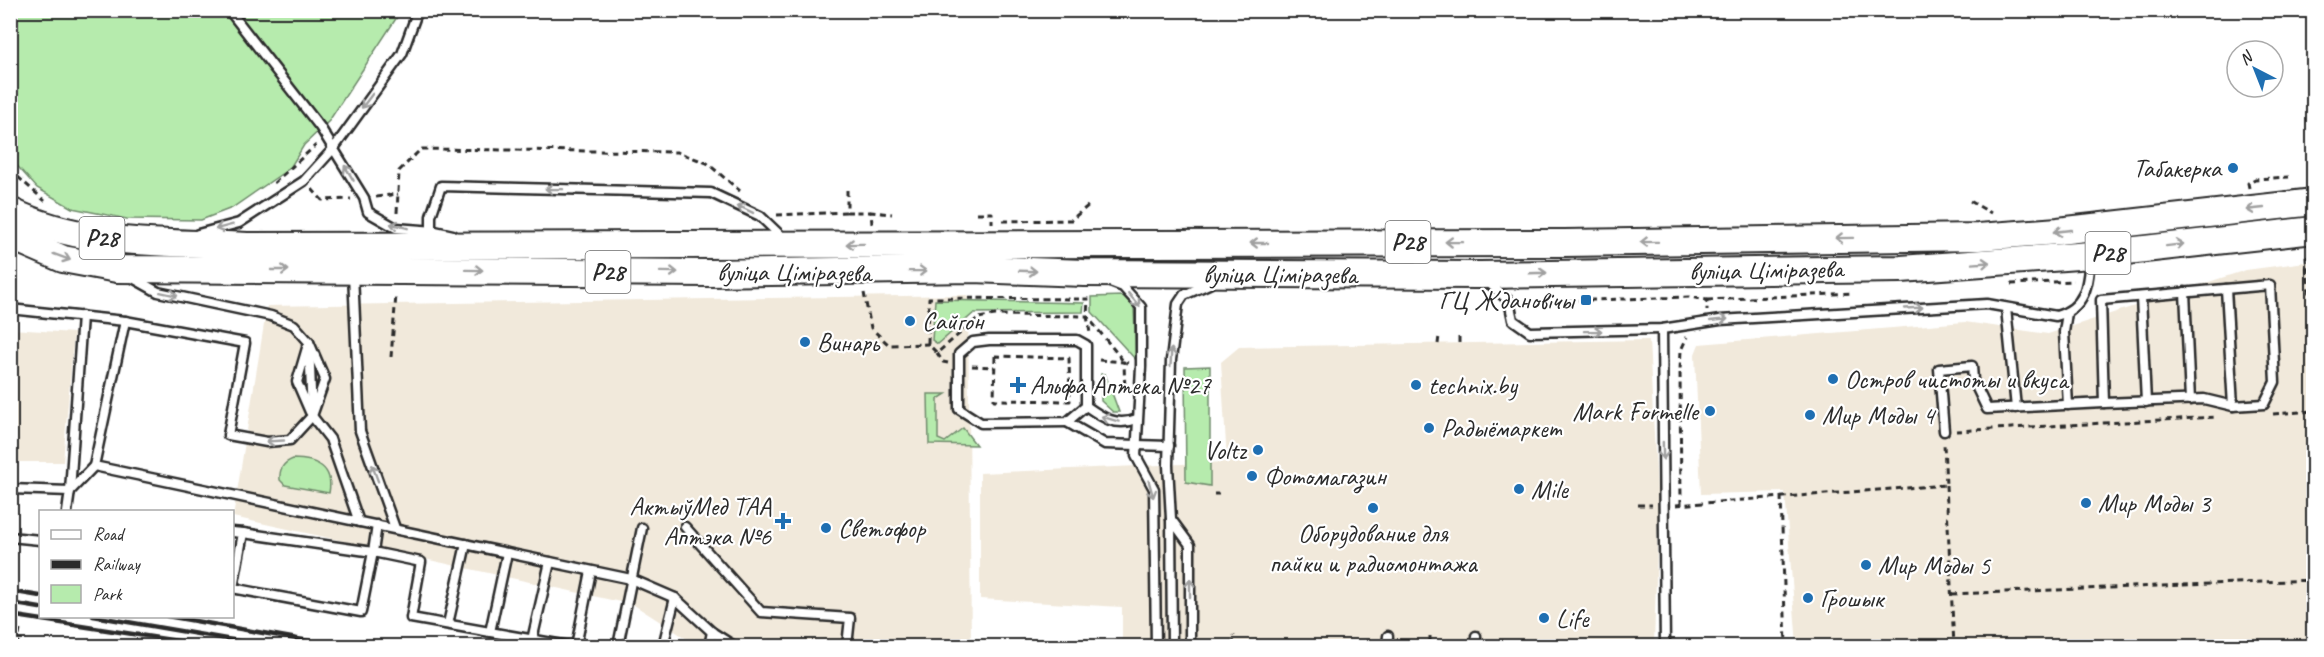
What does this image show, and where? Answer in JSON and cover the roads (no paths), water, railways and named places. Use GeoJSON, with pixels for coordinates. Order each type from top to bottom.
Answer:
{"type":"FeatureCollection","features":[{"type":"Feature","properties":{"kind":"main road"},"geometry":{"type":"LineString","coordinates":[[10,194],[43,214]]}},
{"type":"Feature","properties":{"kind":"main road","name":"вуліца Ціміразева"},"geometry":{"type":"LineString","coordinates":[[343,257],[497,246],[1564,243],[1978,237],[2058,231],[2313,202]]}},
{"type":"Feature","properties":{"kind":"main road","name":"Р28"},"geometry":{"type":"LineString","coordinates":[[10,211],[43,214],[79,235],[118,241],[172,241],[247,246],[343,257]]}},
{"type":"Feature","properties":{"kind":"main road","name":"вуліца Ціміразева"},"geometry":{"type":"LineString","coordinates":[[343,257],[396,244],[709,273],[972,269],[1084,273],[1480,275],[1901,269],[2091,255],[2313,230]]}},
{"type":"Feature","properties":{"kind":"main road","name":"Р28"},"geometry":{"type":"LineString","coordinates":[[10,236],[63,259],[117,269],[343,257]]}},
{"type":"Feature","properties":{"kind":"lane"},"geometry":{"type":"LineString","coordinates":[[230,10],[326,135],[364,198],[368,212],[431,249]]}},
{"type":"Feature","properties":{"kind":"lane"},"geometry":{"type":"LineString","coordinates":[[172,241],[239,223],[304,181],[334,148],[402,54],[418,10]]}},
{"type":"Feature","properties":{"kind":"lane"},"geometry":{"type":"LineString","coordinates":[[431,249],[431,216],[441,186],[711,193],[760,216],[791,245]]}},
{"type":"Feature","properties":{"kind":"lane"},"geometry":{"type":"LineString","coordinates":[[1480,275],[1509,301],[1513,320],[1530,332],[1662,329],[1743,318],[1987,304],[2043,316],[2067,313],[2080,305],[2086,292],[2091,255]]}},
{"type":"Feature","properties":{"kind":"lane"},"geometry":{"type":"LineString","coordinates":[[343,257],[360,431],[395,528]]}},
{"type":"Feature","properties":{"kind":"lane"},"geometry":{"type":"LineString","coordinates":[[10,309],[125,321],[244,343],[228,435],[267,442],[290,440],[312,416],[325,379],[309,342],[294,326],[271,316],[158,292],[117,269]]}},
{"type":"Feature","properties":{"kind":"lane"},"geometry":{"type":"LineString","coordinates":[[1084,273],[1123,287],[1141,307],[1141,367],[1136,445],[1137,456],[1154,489],[1156,646]]}},
{"type":"Feature","properties":{"kind":"lane"},"geometry":{"type":"LineString","coordinates":[[1172,646],[1172,519],[1169,446],[1171,360],[1178,304],[1184,295],[1233,273]]}},
{"type":"Feature","properties":{"kind":"lane"},"geometry":{"type":"LineString","coordinates":[[1944,431],[1939,369],[1972,366],[1973,380],[1988,409],[2204,399],[2233,406],[2264,405],[2275,382],[2270,285],[2101,300],[2104,403]]}},
{"type":"Feature","properties":{"kind":"lane"},"geometry":{"type":"LineString","coordinates":[[2226,289],[2233,406]]}},
{"type":"Feature","properties":{"kind":"lane"},"geometry":{"type":"LineString","coordinates":[[2185,292],[2190,400]]}},
{"type":"Feature","properties":{"kind":"lane"},"geometry":{"type":"LineString","coordinates":[[2141,297],[2146,402]]}},
{"type":"Feature","properties":{"kind":"lane"},"geometry":{"type":"LineString","coordinates":[[2006,308],[2016,408]]}},
{"type":"Feature","properties":{"kind":"lane"},"geometry":{"type":"LineString","coordinates":[[2067,313],[2064,332],[2068,405]]}},
{"type":"Feature","properties":{"kind":"lane"},"geometry":{"type":"LineString","coordinates":[[67,510],[82,316]]}},
{"type":"Feature","properties":{"kind":"lane"},"geometry":{"type":"LineString","coordinates":[[10,489],[70,491],[94,466],[125,321]]}},
{"type":"Feature","properties":{"kind":"lane"},"geometry":{"type":"LineString","coordinates":[[1662,329],[1665,646]]}},
{"type":"Feature","properties":{"kind":"lane"},"geometry":{"type":"LineString","coordinates":[[1067,422],[1086,406],[1086,345],[1077,340],[981,341],[973,342],[959,354],[959,410],[981,423],[1067,422],[1105,444],[1169,446]]}},
{"type":"Feature","properties":{"kind":"lane"},"geometry":{"type":"LineString","coordinates":[[309,342],[312,416]]}},
{"type":"Feature","properties":{"kind":"lane"},"geometry":{"type":"LineString","coordinates":[[309,342],[297,382],[312,416],[330,439],[360,522]]}},
{"type":"Feature","properties":{"kind":"lane"},"geometry":{"type":"LineString","coordinates":[[1086,406],[1106,420],[1126,423],[1137,419]]}},
{"type":"Feature","properties":{"kind":"lane"},"geometry":{"type":"LineString","coordinates":[[94,466],[631,579],[675,598],[712,632],[734,646]]}},
{"type":"Feature","properties":{"kind":"lane"},"geometry":{"type":"LineString","coordinates":[[1172,519],[1190,545],[1190,646]]}},
{"type":"Feature","properties":{"kind":"lane"},"geometry":{"type":"LineString","coordinates":[[234,588],[362,612],[377,525]]}},
{"type":"Feature","properties":{"kind":"lane"},"geometry":{"type":"LineString","coordinates":[[684,527],[761,612],[850,618],[847,646]]}},
{"type":"Feature","properties":{"kind":"lane"},"geometry":{"type":"LineString","coordinates":[[618,646],[642,528]]}},
{"type":"Feature","properties":{"kind":"lane"},"geometry":{"type":"LineString","coordinates":[[234,532],[373,552],[421,562],[411,618],[569,646]]}},
{"type":"Feature","properties":{"kind":"lane"},"geometry":{"type":"LineString","coordinates":[[234,582],[243,533]]}},
{"type":"Feature","properties":{"kind":"lane"},"geometry":{"type":"LineString","coordinates":[[10,537],[39,540]]}},
{"type":"Feature","properties":{"kind":"lane"},"geometry":{"type":"LineString","coordinates":[[448,624],[466,544]]}},
{"type":"Feature","properties":{"kind":"lane"},"geometry":{"type":"LineString","coordinates":[[490,632],[507,553]]}},
{"type":"Feature","properties":{"kind":"lane"},"geometry":{"type":"LineString","coordinates":[[532,640],[550,562]]}},
{"type":"Feature","properties":{"kind":"lane"},"geometry":{"type":"LineString","coordinates":[[576,646],[591,571]]}},
{"type":"Feature","properties":{"kind":"lane"},"geometry":{"type":"LineString","coordinates":[[663,646],[675,598]]}},
{"type":"Feature","properties":{"kind":"lane"},"geometry":{"type":"LineString","coordinates":[[709,646],[712,632]]}},
{"type":"Feature","properties":{"kind":"lane"},"geometry":{"type":"LineString","coordinates":[[1388,636],[1388,646]]}},
{"type":"Feature","properties":{"kind":"lane"},"geometry":{"type":"LineString","coordinates":[[1476,636],[1476,646]]}},
{"type":"Feature","properties":{"kind":"railway"},"geometry":{"type":"LineString","coordinates":[[10,591],[39,596]]}},
{"type":"Feature","properties":{"kind":"railway"},"geometry":{"type":"LineString","coordinates":[[10,603],[39,608]]}},
{"type":"Feature","properties":{"kind":"railway"},"geometry":{"type":"LineString","coordinates":[[10,615],[210,646]]}},
{"type":"Feature","properties":{"kind":"railway"},"geometry":{"type":"LineString","coordinates":[[105,618],[267,646]]}},
{"type":"Feature","properties":{"kind":"railway"},"geometry":{"type":"LineString","coordinates":[[178,618],[337,646]]}},
{"type":"Feature","properties":{"kind":"place","name":"Табакерка"},"geometry":{"type":"Point","coordinates":[2233,168]}},
{"type":"Feature","properties":{"kind":"place","name":"ГЦ Ждановічы"},"geometry":{"type":"Point","coordinates":[1586,300]}},
{"type":"Feature","properties":{"kind":"place","name":"Сайгон"},"geometry":{"type":"Point","coordinates":[910,321]}},
{"type":"Feature","properties":{"kind":"place","name":"Винарь"},"geometry":{"type":"Point","coordinates":[805,342]}},
{"type":"Feature","properties":{"kind":"place","name":"Остров чистоты и вкуса"},"geometry":{"type":"Point","coordinates":[1833,379]}},
{"type":"Feature","properties":{"kind":"place","name":"Альфа Аптека №27"},"geometry":{"type":"Point","coordinates":[1018,385]}},
{"type":"Feature","properties":{"kind":"place","name":"technix.by"},"geometry":{"type":"Point","coordinates":[1416,385]}},
{"type":"Feature","properties":{"kind":"place","name":"Mark Formelle"},"geometry":{"type":"Point","coordinates":[1710,411]}},
{"type":"Feature","properties":{"kind":"place","name":"Мир Моды 4"},"geometry":{"type":"Point","coordinates":[1810,415]}},
{"type":"Feature","properties":{"kind":"place","name":"Радыёмаркет"},"geometry":{"type":"Point","coordinates":[1429,428]}},
{"type":"Feature","properties":{"kind":"place","name":"Voltz"},"geometry":{"type":"Point","coordinates":[1258,450]}},
{"type":"Feature","properties":{"kind":"place","name":"Фотомагазин"},"geometry":{"type":"Point","coordinates":[1252,476]}},
{"type":"Feature","properties":{"kind":"place","name":"Mile"},"geometry":{"type":"Point","coordinates":[1519,489]}},
{"type":"Feature","properties":{"kind":"place","name":"Мир Моды 3"},"geometry":{"type":"Point","coordinates":[2086,503]}},
{"type":"Feature","properties":{"kind":"place","name":"Оборудование для пайки и радиомонтажа"},"geometry":{"type":"Point","coordinates":[1373,508]}},
{"type":"Feature","properties":{"kind":"place","name":"АктыўМед ТАА Аптэка №6"},"geometry":{"type":"Point","coordinates":[783,521]}},
{"type":"Feature","properties":{"kind":"place","name":"Светофор"},"geometry":{"type":"Point","coordinates":[826,528]}},
{"type":"Feature","properties":{"kind":"place","name":"Мир Моды 5"},"geometry":{"type":"Point","coordinates":[1866,565]}},
{"type":"Feature","properties":{"kind":"place","name":"Грошык"},"geometry":{"type":"Point","coordinates":[1808,598]}},
{"type":"Feature","properties":{"kind":"place","name":"Life"},"geometry":{"type":"Point","coordinates":[1544,618]}}]}
